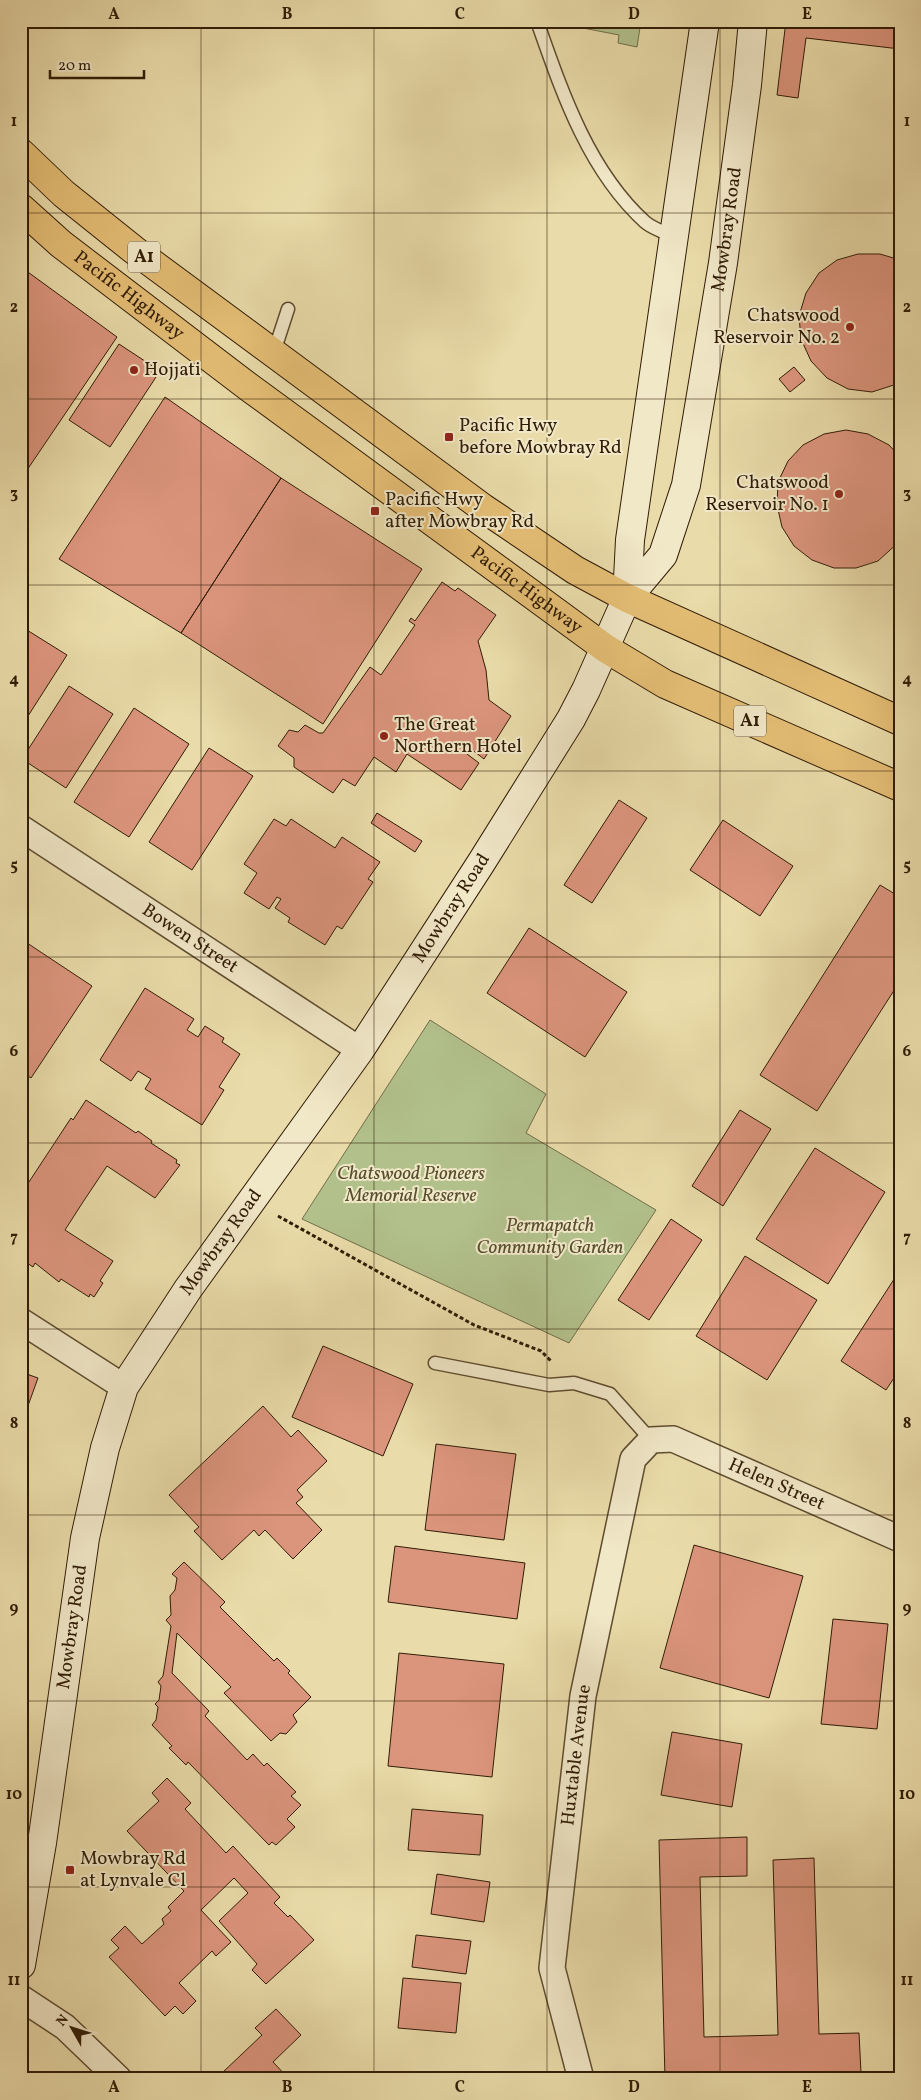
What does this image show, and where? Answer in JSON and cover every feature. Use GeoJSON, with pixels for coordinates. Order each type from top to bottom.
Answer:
{"type":"FeatureCollection","features":[{"type":"Feature","properties":{"kind":"highway","name":"A1"},"geometry":{"type":"LineString","coordinates":[[21,153],[64,194],[134,250],[483,508],[575,570],[627,598],[900,721]]}},
{"type":"Feature","properties":{"kind":"highway","name":"Pacific Highway"},"geometry":{"type":"LineString","coordinates":[[21,208],[61,244],[250,388],[605,648],[665,684],[900,787]]}},
{"type":"Feature","properties":{"kind":"main road","name":"Mowbray Road"},"geometry":{"type":"LineString","coordinates":[[627,598],[630,540],[676,237],[706,21]]}},
{"type":"Feature","properties":{"kind":"main road","name":"Mowbray Road"},"geometry":{"type":"LineString","coordinates":[[21,1965],[40,1862],[85,1538],[105,1448],[124,1387],[188,1288],[360,1050],[561,735],[586,690],[627,598],[663,555],[686,485],[723,263],[747,85],[753,21]]}},
{"type":"Feature","properties":{"kind":"street","name":"Bowen Street"},"geometry":{"type":"LineString","coordinates":[[21,828],[360,1050]]}},
{"type":"Feature","properties":{"kind":"street"},"geometry":{"type":"LineString","coordinates":[[21,1321],[124,1387]]}},
{"type":"Feature","properties":{"kind":"street","name":"Helen Street"},"geometry":{"type":"LineString","coordinates":[[651,1440],[673,1439],[900,1539]]}},
{"type":"Feature","properties":{"kind":"street","name":"Huxtable Avenue"},"geometry":{"type":"LineString","coordinates":[[581,2079],[552,1968],[583,1696],[633,1459],[651,1440]]}},
{"type":"Feature","properties":{"kind":"street"},"geometry":{"type":"LineString","coordinates":[[21,1998],[65,2027],[119,2079]]}},
{"type":"Feature","properties":{"kind":"lane"},"geometry":{"type":"LineString","coordinates":[[537,21],[562,92],[601,170],[646,223],[676,237]]}},
{"type":"Feature","properties":{"kind":"lane"},"geometry":{"type":"LineString","coordinates":[[274,352],[288,309]]}},
{"type":"Feature","properties":{"kind":"lane"},"geometry":{"type":"LineString","coordinates":[[435,1363],[549,1385],[574,1383],[610,1394],[651,1440]]}},
{"type":"Feature","properties":{"kind":"path"},"geometry":{"type":"LineString","coordinates":[[250,1200],[474,1324],[541,1352],[574,1383]]}},
{"type":"Feature","properties":{"kind":"green space"},"geometry":{"type":"Polygon","coordinates":[[[584,21],[641,21],[637,47],[618,43],[619,35],[583,28],[584,21]]]}},
{"type":"Feature","properties":{"kind":"green space"},"geometry":{"type":"Polygon","coordinates":[[[430,1020],[546,1094],[526,1133],[656,1210],[569,1343],[302,1219],[430,1020]]]}},
{"type":"Feature","properties":{"kind":"building"},"geometry":{"type":"Polygon","coordinates":[[[786,21],[900,21],[900,49],[806,38],[798,98],[777,95],[786,21]]]}},
{"type":"Feature","properties":{"kind":"building","name":"Chatswood Reservoir No. 2"},"geometry":{"type":"Polygon","coordinates":[[[858,254],[880,254],[900,260],[900,383],[872,392],[848,389],[827,378],[811,361],[801,339],[799,316],[806,293],[819,273],[837,260],[858,254]]]}},
{"type":"Feature","properties":{"kind":"building"},"geometry":{"type":"Polygon","coordinates":[[[21,267],[117,337],[21,479],[21,267]]]}},
{"type":"Feature","properties":{"kind":"building"},"geometry":{"type":"Polygon","coordinates":[[[119,344],[160,371],[110,447],[69,420],[119,344]]]}},
{"type":"Feature","properties":{"kind":"building"},"geometry":{"type":"Polygon","coordinates":[[[794,367],[805,380],[790,392],[779,379],[794,367]]]}},
{"type":"Feature","properties":{"kind":"building"},"geometry":{"type":"Polygon","coordinates":[[[165,397],[281,478],[181,633],[59,559],[165,397]]]}},
{"type":"Feature","properties":{"kind":"building","name":"Chatswood Reservoir No. 1"},"geometry":{"type":"Polygon","coordinates":[[[846,430],[868,434],[889,445],[900,457],[900,541],[878,561],[856,568],[834,568],[812,560],[794,546],[782,527],[777,505],[778,482],[788,461],[803,445],[824,434],[846,430]]]}},
{"type":"Feature","properties":{"kind":"building"},"geometry":{"type":"Polygon","coordinates":[[[281,478],[422,569],[323,724],[181,633],[281,478]]]}},
{"type":"Feature","properties":{"kind":"building"},"geometry":{"type":"Polygon","coordinates":[[[442,582],[455,591],[458,588],[496,615],[478,641],[486,670],[489,700],[511,716],[484,759],[471,749],[467,754],[479,763],[461,790],[407,754],[396,772],[374,757],[355,786],[343,779],[333,793],[294,767],[294,758],[278,746],[289,730],[298,732],[305,725],[319,733],[323,733],[370,667],[381,675],[415,625],[409,621],[411,618],[415,621],[442,582]]]}},
{"type":"Feature","properties":{"kind":"building"},"geometry":{"type":"Polygon","coordinates":[[[21,628],[67,655],[21,727],[21,628]]]}},
{"type":"Feature","properties":{"kind":"building"},"geometry":{"type":"Polygon","coordinates":[[[69,686],[113,714],[66,788],[22,759],[69,686]]]}},
{"type":"Feature","properties":{"kind":"building"},"geometry":{"type":"Polygon","coordinates":[[[134,708],[189,744],[129,837],[74,802],[134,708]]]}},
{"type":"Feature","properties":{"kind":"building"},"geometry":{"type":"Polygon","coordinates":[[[209,748],[253,776],[192,870],[149,842],[209,748]]]}},
{"type":"Feature","properties":{"kind":"building"},"geometry":{"type":"Polygon","coordinates":[[[619,800],[647,818],[592,903],[564,885],[619,800]]]}},
{"type":"Feature","properties":{"kind":"building"},"geometry":{"type":"Polygon","coordinates":[[[377,813],[422,841],[415,852],[371,823],[377,813]]]}},
{"type":"Feature","properties":{"kind":"building"},"geometry":{"type":"Polygon","coordinates":[[[274,819],[286,826],[291,819],[335,848],[342,837],[380,862],[368,879],[373,882],[342,929],[337,926],[325,945],[288,922],[290,918],[275,908],[281,899],[277,897],[269,909],[244,893],[257,873],[244,864],[274,819]]]}},
{"type":"Feature","properties":{"kind":"building"},"geometry":{"type":"Polygon","coordinates":[[[723,820],[793,866],[760,916],[690,870],[723,820]]]}},
{"type":"Feature","properties":{"kind":"building"},"geometry":{"type":"Polygon","coordinates":[[[880,885],[900,897],[900,981],[817,1111],[760,1075],[880,885]]]}},
{"type":"Feature","properties":{"kind":"building"},"geometry":{"type":"Polygon","coordinates":[[[529,928],[627,992],[585,1057],[487,993],[529,928]]]}},
{"type":"Feature","properties":{"kind":"building"},"geometry":{"type":"Polygon","coordinates":[[[21,939],[92,986],[31,1078],[21,1071],[21,939]]]}},
{"type":"Feature","properties":{"kind":"building"},"geometry":{"type":"Polygon","coordinates":[[[145,988],[194,1019],[187,1030],[198,1037],[205,1026],[224,1038],[222,1042],[240,1054],[219,1087],[224,1090],[202,1125],[145,1089],[151,1079],[138,1071],[131,1081],[100,1060],[145,988]]]}},
{"type":"Feature","properties":{"kind":"building"},"geometry":{"type":"Polygon","coordinates":[[[86,1100],[136,1133],[138,1131],[152,1141],[151,1143],[177,1160],[176,1163],[180,1165],[155,1198],[107,1166],[83,1202],[65,1230],[113,1261],[100,1281],[103,1283],[94,1297],[90,1294],[89,1297],[61,1279],[59,1282],[35,1263],[33,1267],[21,1259],[21,1194],[71,1118],[73,1120],[86,1100]]]}},
{"type":"Feature","properties":{"kind":"building"},"geometry":{"type":"Polygon","coordinates":[[[740,1110],[771,1129],[723,1206],[692,1186],[740,1110]]]}},
{"type":"Feature","properties":{"kind":"building"},"geometry":{"type":"Polygon","coordinates":[[[815,1148],[885,1192],[828,1284],[756,1239],[815,1148]]]}},
{"type":"Feature","properties":{"kind":"building"},"geometry":{"type":"Polygon","coordinates":[[[671,1219],[702,1240],[649,1320],[618,1300],[671,1219]]]}},
{"type":"Feature","properties":{"kind":"building"},"geometry":{"type":"Polygon","coordinates":[[[745,1256],[817,1300],[767,1380],[696,1336],[745,1256]]]}},
{"type":"Feature","properties":{"kind":"building"},"geometry":{"type":"Polygon","coordinates":[[[900,1270],[900,1369],[886,1390],[841,1361],[900,1270]]]}},
{"type":"Feature","properties":{"kind":"building"},"geometry":{"type":"Polygon","coordinates":[[[323,1346],[413,1384],[383,1456],[292,1417],[323,1346]]]}},
{"type":"Feature","properties":{"kind":"building"},"geometry":{"type":"Polygon","coordinates":[[[21,1372],[38,1378],[21,1425],[21,1372]]]}},
{"type":"Feature","properties":{"kind":"building"},"geometry":{"type":"Polygon","coordinates":[[[263,1406],[291,1437],[298,1430],[327,1461],[297,1490],[303,1497],[296,1503],[322,1530],[293,1559],[265,1530],[259,1536],[254,1530],[222,1560],[194,1531],[199,1527],[169,1495],[263,1406]]]}},
{"type":"Feature","properties":{"kind":"building"},"geometry":{"type":"Polygon","coordinates":[[[436,1444],[516,1454],[504,1540],[425,1530],[436,1444]]]}},
{"type":"Feature","properties":{"kind":"building"},"geometry":{"type":"Polygon","coordinates":[[[694,1545],[803,1576],[769,1698],[660,1668],[694,1545]]]}},
{"type":"Feature","properties":{"kind":"building"},"geometry":{"type":"Polygon","coordinates":[[[395,1546],[525,1563],[517,1619],[388,1602],[395,1546]]]}},
{"type":"Feature","properties":{"kind":"building"},"geometry":{"type":"Polygon","coordinates":[[[184,1562],[225,1602],[220,1607],[274,1661],[277,1658],[290,1671],[288,1673],[311,1697],[293,1715],[297,1722],[286,1734],[280,1733],[271,1741],[224,1693],[231,1687],[177,1633],[172,1673],[209,1711],[205,1716],[247,1760],[253,1754],[264,1766],[267,1763],[296,1792],[291,1796],[301,1805],[287,1819],[295,1827],[276,1845],[272,1842],[269,1845],[188,1762],[186,1765],[169,1748],[172,1746],[152,1725],[156,1720],[158,1707],[155,1704],[159,1700],[161,1686],[158,1682],[163,1676],[171,1626],[166,1620],[171,1615],[170,1596],[175,1590],[177,1578],[172,1574],[184,1562]]]}},
{"type":"Feature","properties":{"kind":"building"},"geometry":{"type":"Polygon","coordinates":[[[833,1619],[888,1624],[877,1729],[821,1724],[833,1619]]]}},
{"type":"Feature","properties":{"kind":"building"},"geometry":{"type":"Polygon","coordinates":[[[399,1653],[504,1664],[492,1777],[388,1766],[399,1653]]]}},
{"type":"Feature","properties":{"kind":"building"},"geometry":{"type":"Polygon","coordinates":[[[672,1732],[742,1744],[732,1807],[661,1795],[672,1732]]]}},
{"type":"Feature","properties":{"kind":"building"},"geometry":{"type":"Polygon","coordinates":[[[167,1778],[191,1803],[185,1809],[226,1853],[233,1846],[280,1897],[274,1903],[288,1917],[290,1915],[314,1940],[266,1984],[252,1970],[257,1964],[219,1921],[248,1893],[234,1878],[201,1910],[231,1942],[216,1956],[212,1951],[179,1983],[196,2001],[183,2014],[175,2006],[165,2016],[109,1957],[119,1948],[111,1940],[125,1926],[142,1944],[164,1924],[162,1919],[171,1911],[168,1907],[184,1891],[127,1831],[159,1801],[152,1793],[167,1778]]]}},
{"type":"Feature","properties":{"kind":"building"},"geometry":{"type":"Polygon","coordinates":[[[412,1809],[483,1815],[480,1855],[408,1850],[412,1809]]]}},
{"type":"Feature","properties":{"kind":"building"},"geometry":{"type":"Polygon","coordinates":[[[747,1837],[747,1876],[700,1877],[704,2037],[778,2035],[773,1860],[814,1858],[819,2034],[859,2033],[861,2073],[665,2079],[659,1840],[747,1837]]]}},
{"type":"Feature","properties":{"kind":"building"},"geometry":{"type":"Polygon","coordinates":[[[437,1874],[490,1882],[484,1922],[431,1914],[437,1874]]]}},
{"type":"Feature","properties":{"kind":"building"},"geometry":{"type":"Polygon","coordinates":[[[416,1935],[471,1941],[466,1974],[412,1967],[416,1935]]]}},
{"type":"Feature","properties":{"kind":"building"},"geometry":{"type":"Polygon","coordinates":[[[403,1978],[461,1983],[456,2033],[398,2028],[403,1978]]]}},
{"type":"Feature","properties":{"kind":"building"},"geometry":{"type":"Polygon","coordinates":[[[276,2009],[301,2035],[273,2062],[289,2079],[228,2079],[222,2073],[262,2035],[255,2028],[276,2009]]]}},
{"type":"Feature","properties":{"kind":"place","name":"Chatswood Reservoir No. 2"},"geometry":{"type":"Point","coordinates":[850,327]}},
{"type":"Feature","properties":{"kind":"place","name":"Hojjati"},"geometry":{"type":"Point","coordinates":[134,370]}},
{"type":"Feature","properties":{"kind":"place","name":"Pacific Hwy before Mowbray Rd"},"geometry":{"type":"Point","coordinates":[449,437]}},
{"type":"Feature","properties":{"kind":"place","name":"Chatswood Reservoir No. 1"},"geometry":{"type":"Point","coordinates":[839,494]}},
{"type":"Feature","properties":{"kind":"place","name":"Pacific Hwy after Mowbray Rd"},"geometry":{"type":"Point","coordinates":[375,511]}},
{"type":"Feature","properties":{"kind":"place","name":"The Great Northern Hotel"},"geometry":{"type":"Point","coordinates":[384,736]}},
{"type":"Feature","properties":{"kind":"place","name":"Mowbray Rd at Lynvale Cl"},"geometry":{"type":"Point","coordinates":[70,1870]}},
{"type":"Feature","properties":{"kind":"park label","name":"Chatswood Pioneers Memorial Reserve"},"geometry":{"type":"Point","coordinates":[411,1185]}},
{"type":"Feature","properties":{"kind":"park label","name":"Permapatch Community Garden"},"geometry":{"type":"Point","coordinates":[550,1237]}}]}
